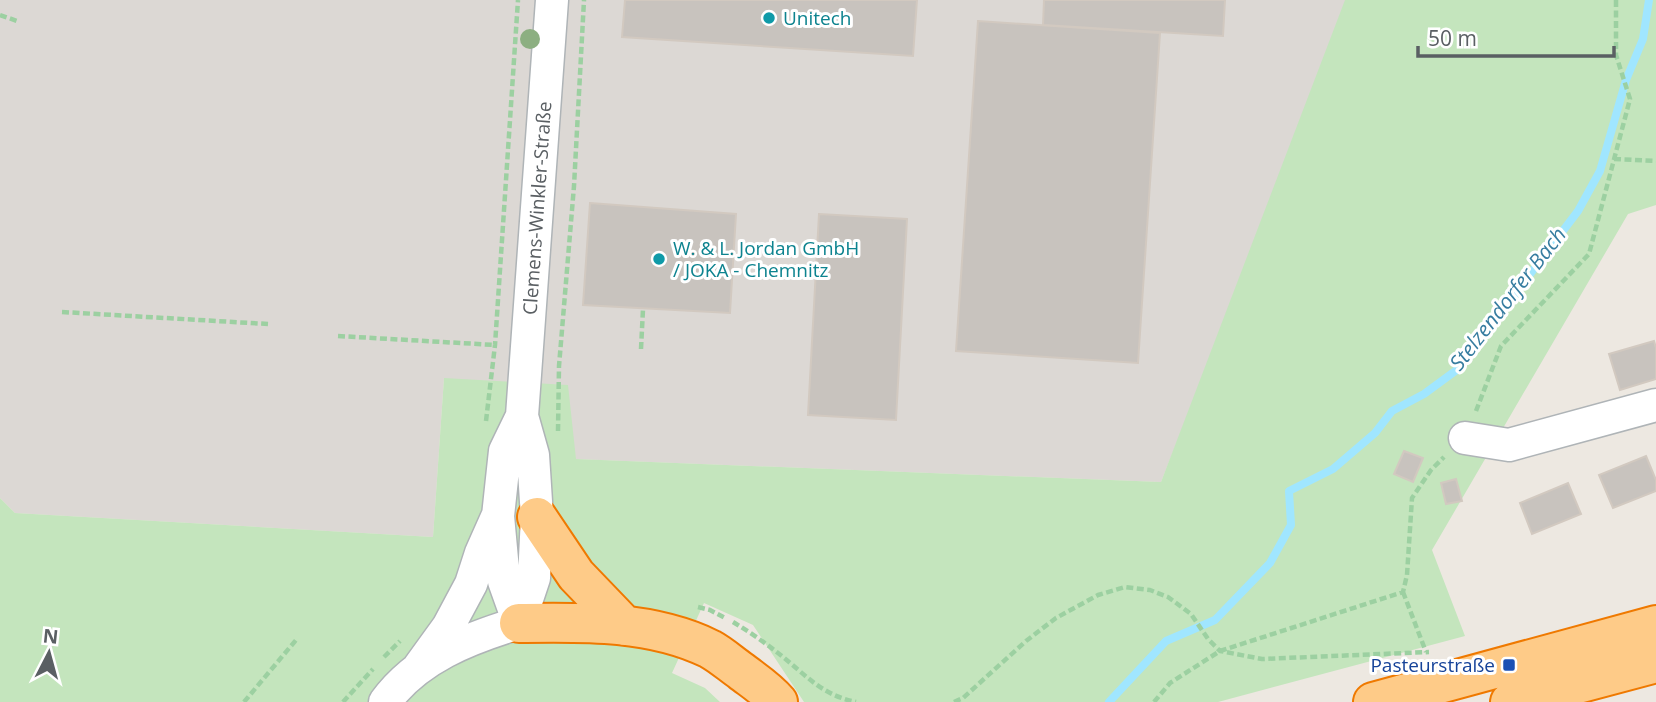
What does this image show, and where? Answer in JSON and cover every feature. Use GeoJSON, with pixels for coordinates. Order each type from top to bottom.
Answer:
{"type":"FeatureCollection","features":[{"type":"Feature","properties":{"kind":"highway"},"geometry":{"type":"LineString","coordinates":[[537,517],[576,575],[625,626]]}},
{"type":"Feature","properties":{"kind":"highway"},"geometry":{"type":"LineString","coordinates":[[519,623],[568,622],[625,626],[681,637],[711,650],[769,692],[778,702]]}},
{"type":"Feature","properties":{"kind":"highway"},"geometry":{"type":"LineString","coordinates":[[1373,702],[1656,625]]}},
{"type":"Feature","properties":{"kind":"highway"},"geometry":{"type":"LineString","coordinates":[[1510,702],[1656,663]]}},
{"type":"Feature","properties":{"kind":"highway"},"geometry":{"type":"LineString","coordinates":[[736,668],[753,702]]}},
{"type":"Feature","properties":{"kind":"street","name":"Clemens-Winkler-Straße"},"geometry":{"type":"LineString","coordinates":[[519,623],[534,578],[537,517],[533,455],[522,416],[552,0]]}},
{"type":"Feature","properties":{"kind":"street"},"geometry":{"type":"LineString","coordinates":[[1465,438],[1509,445],[1656,405]]}},
{"type":"Feature","properties":{"kind":"street","name":"Clemens-Winkler-Straße"},"geometry":{"type":"LineString","coordinates":[[519,623],[504,581],[498,516],[505,451],[522,416]]}},
{"type":"Feature","properties":{"kind":"street","name":"Clemens-Winkler-Straße"},"geometry":{"type":"LineString","coordinates":[[419,667],[448,627],[471,584],[481,553],[498,516]]}},
{"type":"Feature","properties":{"kind":"street"},"geometry":{"type":"LineString","coordinates":[[385,702],[419,667],[477,636],[519,623]]}},
{"type":"Feature","properties":{"kind":"path"},"geometry":{"type":"LineString","coordinates":[[485,423],[495,345],[518,0]]}},
{"type":"Feature","properties":{"kind":"path"},"geometry":{"type":"LineString","coordinates":[[558,432],[559,366],[574,186],[584,0]]}},
{"type":"Feature","properties":{"kind":"path"},"geometry":{"type":"LineString","coordinates":[[1426,652],[1403,592],[1407,575],[1412,498],[1431,470],[1465,438],[1501,346],[1588,254],[1630,99],[1616,55],[1616,0]]}},
{"type":"Feature","properties":{"kind":"path"},"geometry":{"type":"LineString","coordinates":[[0,15],[17,21]]}},
{"type":"Feature","properties":{"kind":"path"},"geometry":{"type":"LineString","coordinates":[[1614,159],[1656,161]]}},
{"type":"Feature","properties":{"kind":"path"},"geometry":{"type":"LineString","coordinates":[[641,349],[643,309]]}},
{"type":"Feature","properties":{"kind":"path"},"geometry":{"type":"LineString","coordinates":[[62,312],[268,324]]}},
{"type":"Feature","properties":{"kind":"path"},"geometry":{"type":"LineString","coordinates":[[338,336],[495,345]]}},
{"type":"Feature","properties":{"kind":"path"},"geometry":{"type":"LineString","coordinates":[[954,702],[963,698],[1026,641],[1056,618],[1098,595],[1125,587],[1150,590],[1168,597],[1191,614],[1220,651],[1262,659],[1437,653]]}},
{"type":"Feature","properties":{"kind":"path"},"geometry":{"type":"LineString","coordinates":[[1154,702],[1170,683],[1220,651],[1403,592]]}},
{"type":"Feature","properties":{"kind":"path"},"geometry":{"type":"LineString","coordinates":[[244,702],[296,640]]}},
{"type":"Feature","properties":{"kind":"shaded area"},"geometry":{"type":"Polygon","coordinates":[[[0,0],[1353,0],[1161,482],[575,459],[444,378],[433,537],[15,513],[0,498],[0,0]]]}},
{"type":"Feature","properties":{"kind":"green space"},"geometry":{"type":"Polygon","coordinates":[[[1345,0],[1656,0],[1656,205],[1628,214],[1432,550],[1465,636],[1218,702],[804,702],[753,625],[704,603],[672,673],[705,688],[720,702],[0,702],[0,498],[15,513],[433,537],[444,378],[568,385],[576,459],[1161,482],[1345,0]]]}},
{"type":"Feature","properties":{"kind":"building","name":"Unitech"},"geometry":{"type":"Polygon","coordinates":[[[625,0],[917,0],[913,56],[622,37],[625,0]]]}},
{"type":"Feature","properties":{"kind":"building"},"geometry":{"type":"Polygon","coordinates":[[[1044,0],[1225,0],[1223,36],[1043,25],[1044,0]]]}},
{"type":"Feature","properties":{"kind":"building"},"geometry":{"type":"Polygon","coordinates":[[[978,21],[1160,33],[1138,363],[956,351],[978,21]]]}},
{"type":"Feature","properties":{"kind":"building","name":"W. & L. Jordan GmbH / JOKA - Chemnitz"},"geometry":{"type":"Polygon","coordinates":[[[590,203],[736,214],[730,313],[583,305],[590,203]]]}},
{"type":"Feature","properties":{"kind":"building"},"geometry":{"type":"Polygon","coordinates":[[[819,214],[907,219],[896,420],[808,415],[819,214]]]}},
{"type":"Feature","properties":{"kind":"building"},"geometry":{"type":"Polygon","coordinates":[[[1654,341],[1656,379],[1620,390],[1609,354],[1654,341]]]}},
{"type":"Feature","properties":{"kind":"building"},"geometry":{"type":"Polygon","coordinates":[[[1404,451],[1423,458],[1413,482],[1394,474],[1404,451]]]}},
{"type":"Feature","properties":{"kind":"building"},"geometry":{"type":"Polygon","coordinates":[[[1646,456],[1656,480],[1656,491],[1613,508],[1599,475],[1646,456]]]}},
{"type":"Feature","properties":{"kind":"building"},"geometry":{"type":"Polygon","coordinates":[[[1456,479],[1462,501],[1446,504],[1441,483],[1456,479]]]}},
{"type":"Feature","properties":{"kind":"building"},"geometry":{"type":"Polygon","coordinates":[[[1568,483],[1581,514],[1532,534],[1520,503],[1568,483]]]}},
{"type":"Feature","properties":{"kind":"waterway","name":"Stelzendorfer Bach"},"geometry":{"type":"LineString","coordinates":[[1109,702],[1166,641],[1215,620],[1270,563],[1291,525],[1289,491],[1333,469],[1375,433],[1392,411],[1424,394],[1458,369],[1578,211],[1600,171],[1626,80],[1643,39],[1649,0]]}},
{"type":"Feature","properties":{"kind":"place","name":"Unitech"},"geometry":{"type":"Point","coordinates":[769,18]}},
{"type":"Feature","properties":{"kind":"place","name":"W. & L. Jordan GmbH / JOKA - Chemnitz"},"geometry":{"type":"Point","coordinates":[659,259]}},
{"type":"Feature","properties":{"kind":"place","name":"Pasteurstraße"},"geometry":{"type":"Point","coordinates":[1509,665]}}]}
